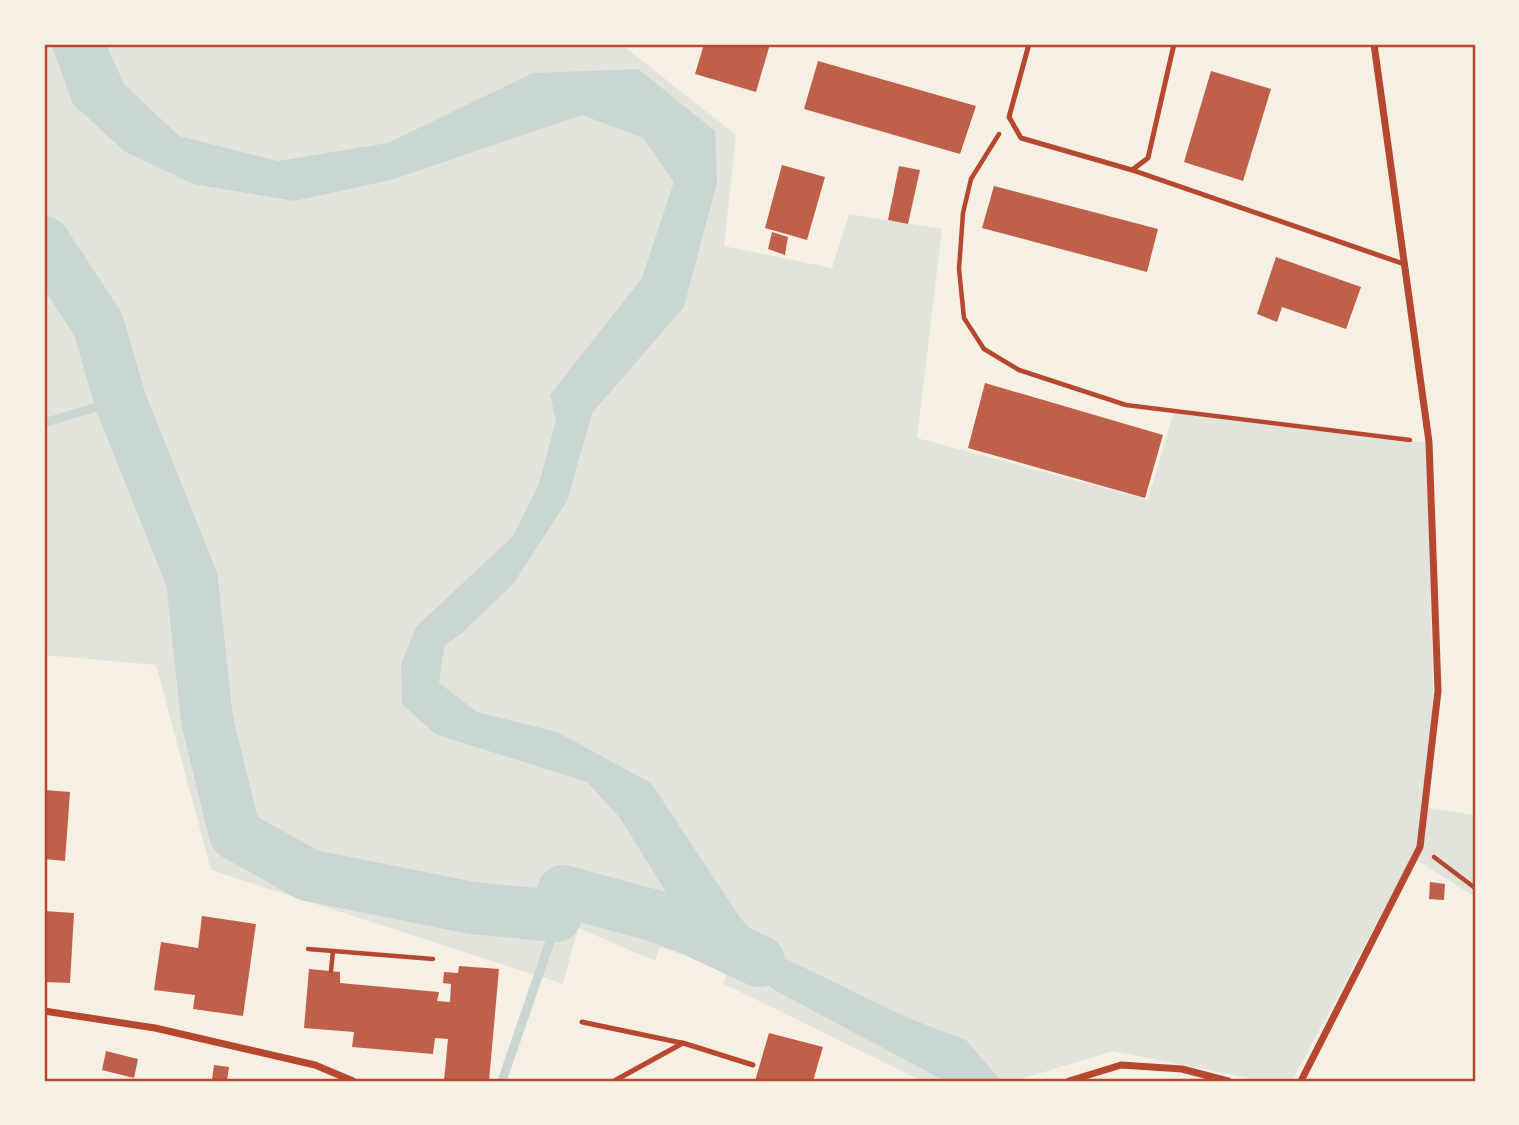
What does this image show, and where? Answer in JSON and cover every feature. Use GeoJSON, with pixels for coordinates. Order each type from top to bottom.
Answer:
{"type":"FeatureCollection","features":[{"type":"Feature","properties":{"kind":"street"},"geometry":{"type":"LineString","coordinates":[[1301,1081],[1420,847],[1438,691],[1429,442],[1374,44]]}},
{"type":"Feature","properties":{"kind":"street"},"geometry":{"type":"LineString","coordinates":[[44,1011],[155,1028],[315,1065],[353,1081]]}},
{"type":"Feature","properties":{"kind":"street"},"geometry":{"type":"LineString","coordinates":[[1069,1081],[1121,1065],[1182,1069],[1228,1081]]}},
{"type":"Feature","properties":{"kind":"lane"},"geometry":{"type":"LineString","coordinates":[[1030,44],[1009,117],[1021,138],[1132,170],[1404,264]]}},
{"type":"Feature","properties":{"kind":"lane"},"geometry":{"type":"LineString","coordinates":[[1132,170],[1148,158],[1174,44]]}},
{"type":"Feature","properties":{"kind":"lane"},"geometry":{"type":"LineString","coordinates":[[582,1022],[683,1043],[753,1065]]}},
{"type":"Feature","properties":{"kind":"lane"},"geometry":{"type":"LineString","coordinates":[[614,1081],[683,1043]]}},
{"type":"Feature","properties":{"kind":"path"},"geometry":{"type":"LineString","coordinates":[[1009,117],[971,179],[963,213],[959,269],[964,318],[984,349],[1019,370],[1126,405],[1429,442]]}},
{"type":"Feature","properties":{"kind":"path"},"geometry":{"type":"LineString","coordinates":[[1420,847],[1475,888]]}},
{"type":"Feature","properties":{"kind":"path"},"geometry":{"type":"LineString","coordinates":[[308,949],[433,959]]}},
{"type":"Feature","properties":{"kind":"path"},"geometry":{"type":"LineString","coordinates":[[331,971],[333,951]]}},
{"type":"Feature","properties":{"kind":"shaded area"},"geometry":{"type":"Polygon","coordinates":[[[44,44],[626,44],[625,47],[736,135],[724,246],[832,268],[849,214],[942,229],[917,438],[1148,500],[1174,411],[1427,443],[1433,690],[1428,808],[1475,815],[1475,897],[1412,857],[1292,1081],[1264,1081],[1113,1051],[1014,1081],[922,1081],[724,984],[728,969],[660,947],[655,961],[578,928],[563,984],[211,870],[156,665],[44,655],[44,44]]]}},
{"type":"Feature","properties":{"kind":"shaded area"},"geometry":{"type":"Polygon","coordinates":[[[51,44],[106,44],[124,84],[179,136],[278,161],[388,143],[533,73],[638,69],[715,131],[717,182],[684,307],[592,413],[567,501],[513,584],[462,633],[444,646],[439,683],[477,712],[557,732],[651,783],[741,919],[776,954],[908,1018],[966,1040],[1001,1081],[945,1081],[776,991],[720,949],[676,908],[620,818],[587,782],[435,734],[402,704],[401,664],[416,627],[513,536],[539,483],[556,421],[550,395],[642,278],[674,182],[643,138],[582,115],[391,180],[294,201],[193,184],[124,151],[73,104],[51,44]]]}},
{"type":"Feature","properties":{"kind":"building"},"geometry":{"type":"Polygon","coordinates":[[[704,44],[770,44],[756,92],[695,74],[704,44]]]}},
{"type":"Feature","properties":{"kind":"building"},"geometry":{"type":"Polygon","coordinates":[[[818,61],[976,106],[960,154],[804,109],[818,61]]]}},
{"type":"Feature","properties":{"kind":"building"},"geometry":{"type":"Polygon","coordinates":[[[1211,71],[1271,89],[1243,181],[1184,162],[1211,71]]]}},
{"type":"Feature","properties":{"kind":"building"},"geometry":{"type":"Polygon","coordinates":[[[782,165],[825,177],[807,240],[765,228],[782,165]]]}},
{"type":"Feature","properties":{"kind":"building"},"geometry":{"type":"Polygon","coordinates":[[[899,166],[920,170],[908,224],[888,220],[899,166]]]}},
{"type":"Feature","properties":{"kind":"building"},"geometry":{"type":"Polygon","coordinates":[[[994,186],[1158,229],[1147,272],[982,228],[994,186]]]}},
{"type":"Feature","properties":{"kind":"building"},"geometry":{"type":"Polygon","coordinates":[[[772,232],[788,237],[785,255],[768,249],[772,232]]]}},
{"type":"Feature","properties":{"kind":"building"},"geometry":{"type":"Polygon","coordinates":[[[1276,257],[1361,287],[1346,329],[1282,307],[1277,322],[1257,314],[1276,257]]]}},
{"type":"Feature","properties":{"kind":"building"},"geometry":{"type":"Polygon","coordinates":[[[985,383],[1163,435],[1145,498],[968,448],[985,383]]]}},
{"type":"Feature","properties":{"kind":"building"},"geometry":{"type":"Polygon","coordinates":[[[44,790],[70,792],[65,861],[44,859],[44,790]]]}},
{"type":"Feature","properties":{"kind":"building"},"geometry":{"type":"Polygon","coordinates":[[[1430,882],[1445,884],[1444,900],[1429,899],[1430,882]]]}},
{"type":"Feature","properties":{"kind":"building"},"geometry":{"type":"Polygon","coordinates":[[[44,911],[74,913],[70,983],[44,982],[44,911]]]}},
{"type":"Feature","properties":{"kind":"building"},"geometry":{"type":"Polygon","coordinates":[[[202,916],[256,924],[243,1016],[193,1009],[195,995],[154,990],[161,942],[198,948],[202,916]]]}},
{"type":"Feature","properties":{"kind":"building"},"geometry":{"type":"Polygon","coordinates":[[[459,966],[499,969],[489,1081],[444,1081],[448,1039],[435,1038],[433,1054],[352,1047],[354,1032],[304,1028],[309,969],[340,972],[340,983],[439,992],[437,1001],[450,1002],[451,984],[443,983],[444,972],[458,973],[459,966]]]}},
{"type":"Feature","properties":{"kind":"building"},"geometry":{"type":"Polygon","coordinates":[[[769,1033],[823,1047],[813,1081],[755,1081],[769,1033]]]}},
{"type":"Feature","properties":{"kind":"building"},"geometry":{"type":"Polygon","coordinates":[[[106,1051],[138,1059],[134,1078],[102,1070],[106,1051]]]}},
{"type":"Feature","properties":{"kind":"building"},"geometry":{"type":"Polygon","coordinates":[[[214,1065],[229,1067],[227,1081],[212,1080],[214,1065]]]}},
{"type":"Feature","properties":{"kind":"waterway"},"geometry":{"type":"LineString","coordinates":[[44,242],[98,324],[120,400],[192,580],[207,720],[235,834],[308,875],[472,908],[556,916],[563,891],[656,916],[759,961]]}},
{"type":"Feature","properties":{"kind":"waterway"},"geometry":{"type":"LineString","coordinates":[[44,423],[120,400]]}},
{"type":"Feature","properties":{"kind":"waterway"},"geometry":{"type":"LineString","coordinates":[[502,1081],[554,930],[556,916]]}}]}
